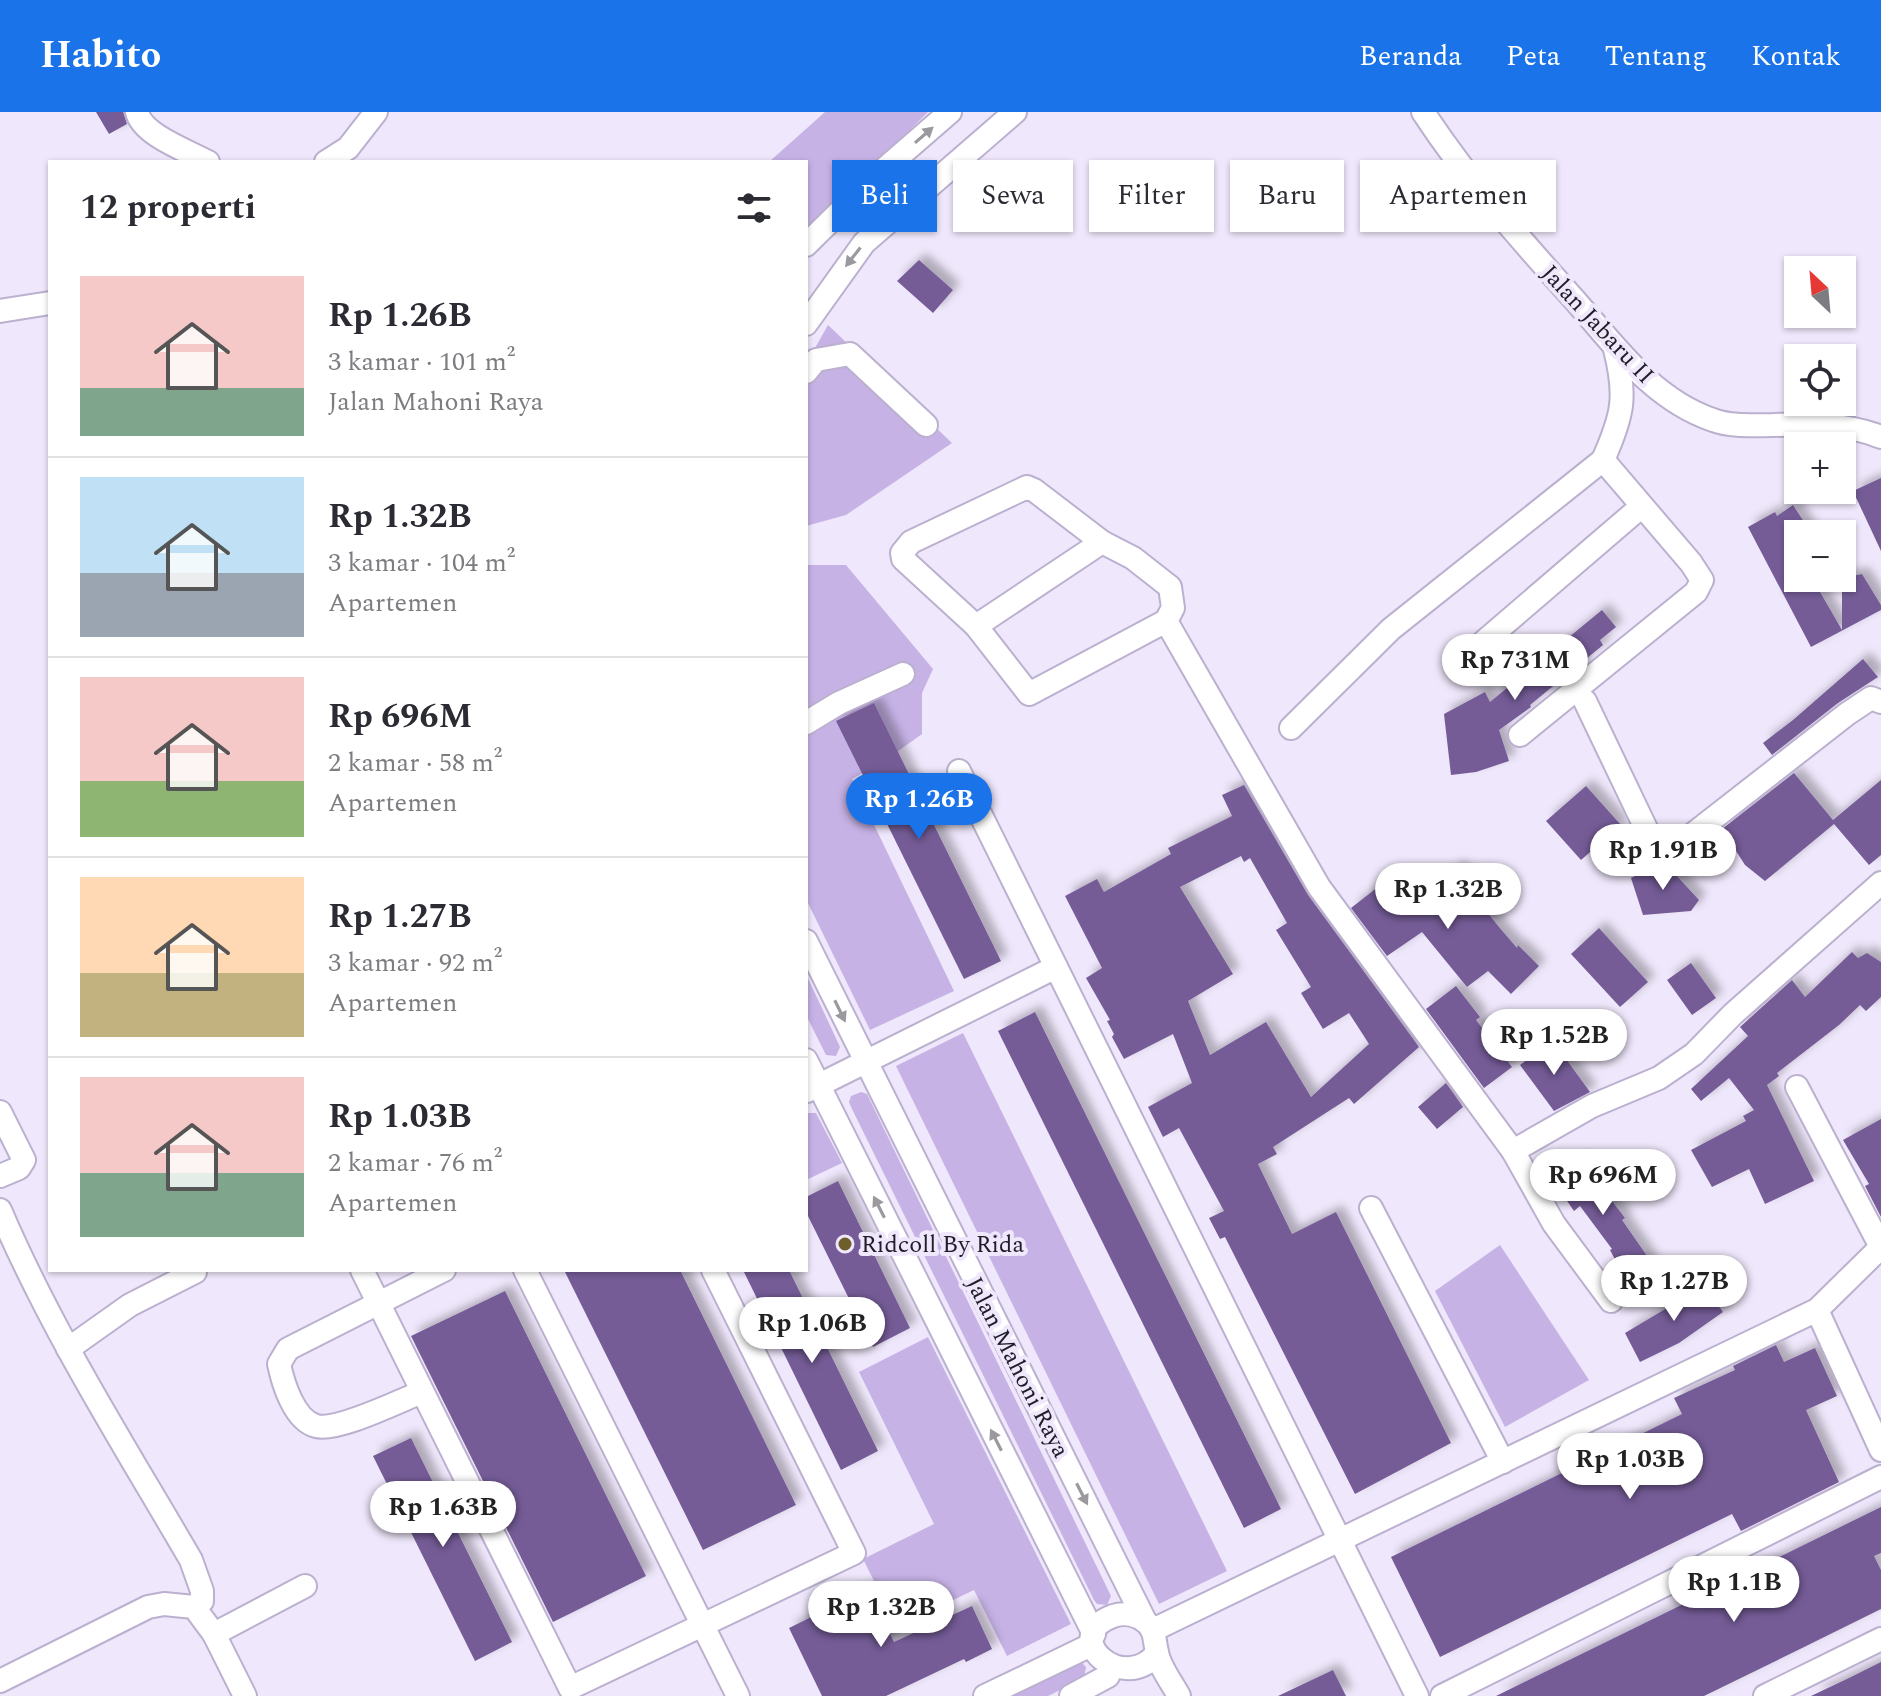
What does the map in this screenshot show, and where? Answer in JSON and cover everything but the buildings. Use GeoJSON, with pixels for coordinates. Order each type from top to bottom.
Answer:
{"type":"FeatureCollection","features":[{"type":"Feature","properties":{"kind":"street"},"geometry":{"type":"LineString","coordinates":[[137,112],[139,120],[149,130],[204,160]]}},
{"type":"Feature","properties":{"kind":"street"},"geometry":{"type":"LineString","coordinates":[[329,160],[348,148],[376,112]]}},
{"type":"Feature","properties":{"kind":"street"},"geometry":{"type":"LineString","coordinates":[[808,243],[874,178],[950,112]]}},
{"type":"Feature","properties":{"kind":"street"},"geometry":{"type":"LineString","coordinates":[[808,321],[864,243],[1015,112]]}},
{"type":"Feature","properties":{"kind":"street","name":"Jalan Jabaru II"},"geometry":{"type":"LineString","coordinates":[[1423,112],[1473,185],[1615,348],[1666,397],[1715,421],[1740,425],[1848,426],[1881,437]]}},
{"type":"Feature","properties":{"kind":"street"},"geometry":{"type":"LineString","coordinates":[[0,311],[48,303]]}},
{"type":"Feature","properties":{"kind":"street"},"geometry":{"type":"LineString","coordinates":[[1291,728],[1391,629],[1603,460],[1624,404],[1615,348]]}},
{"type":"Feature","properties":{"kind":"street"},"geometry":{"type":"LineString","coordinates":[[808,370],[816,360],[850,354],[926,425]]}},
{"type":"Feature","properties":{"kind":"street"},"geometry":{"type":"LineString","coordinates":[[1520,735],[1696,592],[1702,580],[1603,460]]}},
{"type":"Feature","properties":{"kind":"street"},"geometry":{"type":"LineString","coordinates":[[1027,487],[1102,542],[1133,558],[1170,587],[1173,608],[1166,621],[1029,694],[976,626],[903,559],[902,553],[911,542],[1027,487]]}},
{"type":"Feature","properties":{"kind":"street"},"geometry":{"type":"LineString","coordinates":[[1459,663],[1642,506]]}},
{"type":"Feature","properties":{"kind":"street"},"geometry":{"type":"LineString","coordinates":[[976,626],[1102,542]]}},
{"type":"Feature","properties":{"kind":"street"},"geometry":{"type":"LineString","coordinates":[[1166,621],[1319,887],[1513,1151],[1554,1224],[1611,1301]]}},
{"type":"Feature","properties":{"kind":"street"},"geometry":{"type":"LineString","coordinates":[[808,722],[839,703],[903,674]]}},
{"type":"Feature","properties":{"kind":"street"},"geometry":{"type":"LineString","coordinates":[[1585,701],[1651,839],[1667,848],[1683,842],[1847,714],[1871,698],[1881,702]]}},
{"type":"Feature","properties":{"kind":"street"},"geometry":{"type":"LineString","coordinates":[[959,771],[1417,1696]]}},
{"type":"Feature","properties":{"kind":"street"},"geometry":{"type":"LineString","coordinates":[[1513,1151],[1592,1106],[1659,1078],[1694,1054],[1733,1014],[1881,883]]}},
{"type":"Feature","properties":{"kind":"street","name":"Jalan Mahoni Raya"},"geometry":{"type":"LineString","coordinates":[[808,945],[1149,1625]]}},
{"type":"Feature","properties":{"kind":"street"},"geometry":{"type":"LineString","coordinates":[[1056,967],[812,1088],[1092,1640],[1095,1663],[1118,1681]]}},
{"type":"Feature","properties":{"kind":"street"},"geometry":{"type":"LineString","coordinates":[[1149,1625],[1340,1542],[1817,1310],[1881,1246],[1797,1087]]}},
{"type":"Feature","properties":{"kind":"street"},"geometry":{"type":"LineString","coordinates":[[0,1112],[24,1160],[19,1168],[0,1176]]}},
{"type":"Feature","properties":{"kind":"street"},"geometry":{"type":"LineString","coordinates":[[1371,1208],[1503,1462]]}},
{"type":"Feature","properties":{"kind":"street"},"geometry":{"type":"LineString","coordinates":[[0,1210],[20,1257],[68,1349],[191,1560],[202,1591],[202,1601],[194,1607],[164,1604],[148,1607],[0,1681]]}},
{"type":"Feature","properties":{"kind":"street"},"geometry":{"type":"LineString","coordinates":[[68,1349],[130,1305],[195,1272]]}},
{"type":"Feature","properties":{"kind":"street"},"geometry":{"type":"LineString","coordinates":[[363,1272],[562,1692],[854,1553],[714,1272]]}},
{"type":"Feature","properties":{"kind":"street"},"geometry":{"type":"LineString","coordinates":[[422,1392],[333,1427],[314,1425],[299,1414],[282,1380],[279,1364],[288,1349],[440,1272]]}},
{"type":"Feature","properties":{"kind":"street"},"geometry":{"type":"LineString","coordinates":[[526,1272],[738,1696]]}},
{"type":"Feature","properties":{"kind":"street"},"geometry":{"type":"LineString","coordinates":[[1817,1310],[1881,1450]]}},
{"type":"Feature","properties":{"kind":"street"},"geometry":{"type":"LineString","coordinates":[[1442,1696],[1881,1477]]}},
{"type":"Feature","properties":{"kind":"street"},"geometry":{"type":"LineString","coordinates":[[214,1634],[305,1586]]}},
{"type":"Feature","properties":{"kind":"street"},"geometry":{"type":"LineString","coordinates":[[194,1607],[214,1634],[245,1696]]}},
{"type":"Feature","properties":{"kind":"street"},"geometry":{"type":"LineString","coordinates":[[985,1696],[1092,1640],[1100,1624],[1110,1617],[1134,1615],[1149,1625],[1157,1641],[1157,1653],[1150,1667],[1137,1677],[1071,1696]]}},
{"type":"Feature","properties":{"kind":"street"},"geometry":{"type":"LineString","coordinates":[[1765,1696],[1881,1639]]}},
{"type":"Feature","properties":{"kind":"street"},"geometry":{"type":"LineString","coordinates":[[1157,1653],[1179,1696]]}},
{"type":"Feature","properties":{"kind":"shaded area"},"geometry":{"type":"Polygon","coordinates":[[[825,112],[928,112],[880,160],[832,160],[832,207],[808,231],[808,160],[771,160],[825,112]]]}},
{"type":"Feature","properties":{"kind":"shaded area"},"geometry":{"type":"Polygon","coordinates":[[[828,325],[952,443],[846,515],[808,525],[808,360],[828,325]]]}},
{"type":"Feature","properties":{"kind":"shaded area"},"geometry":{"type":"Polygon","coordinates":[[[808,565],[846,565],[933,669],[922,693],[922,734],[852,779],[954,991],[870,1030],[808,903],[808,565]]]}},
{"type":"Feature","properties":{"kind":"shaded area"},"geometry":{"type":"Polygon","coordinates":[[[808,978],[840,1047],[836,1056],[826,1055],[808,1019],[808,978]]]}},
{"type":"Feature","properties":{"kind":"shaded area"},"geometry":{"type":"Polygon","coordinates":[[[963,1033],[1227,1571],[1159,1604],[896,1066],[963,1033]]]}},
{"type":"Feature","properties":{"kind":"shaded area"},"geometry":{"type":"Polygon","coordinates":[[[861,1092],[867,1094],[1111,1596],[1107,1605],[1097,1604],[1094,1600],[852,1109],[849,1102],[851,1096],[861,1092]]]}},
{"type":"Feature","properties":{"kind":"shaded area"},"geometry":{"type":"Polygon","coordinates":[[[808,1113],[816,1113],[842,1163],[808,1179],[808,1113]]]}},
{"type":"Feature","properties":{"kind":"shaded area"},"geometry":{"type":"Polygon","coordinates":[[[1500,1245],[1589,1380],[1505,1427],[1435,1291],[1500,1245]]]}},
{"type":"Feature","properties":{"kind":"shaded area"},"geometry":{"type":"Polygon","coordinates":[[[928,1337],[1071,1624],[1007,1656],[974,1590],[897,1627],[863,1559],[934,1524],[859,1372],[928,1337]]]}},
{"type":"Feature","properties":{"kind":"shaded area"},"geometry":{"type":"Polygon","coordinates":[[[1075,1662],[1086,1667],[1084,1678],[1048,1696],[1004,1696],[1075,1662]]]}},
{"type":"Feature","properties":{"kind":"place","name":"Ridcoll By Rida"},"geometry":{"type":"Point","coordinates":[845,1244]}}]}
